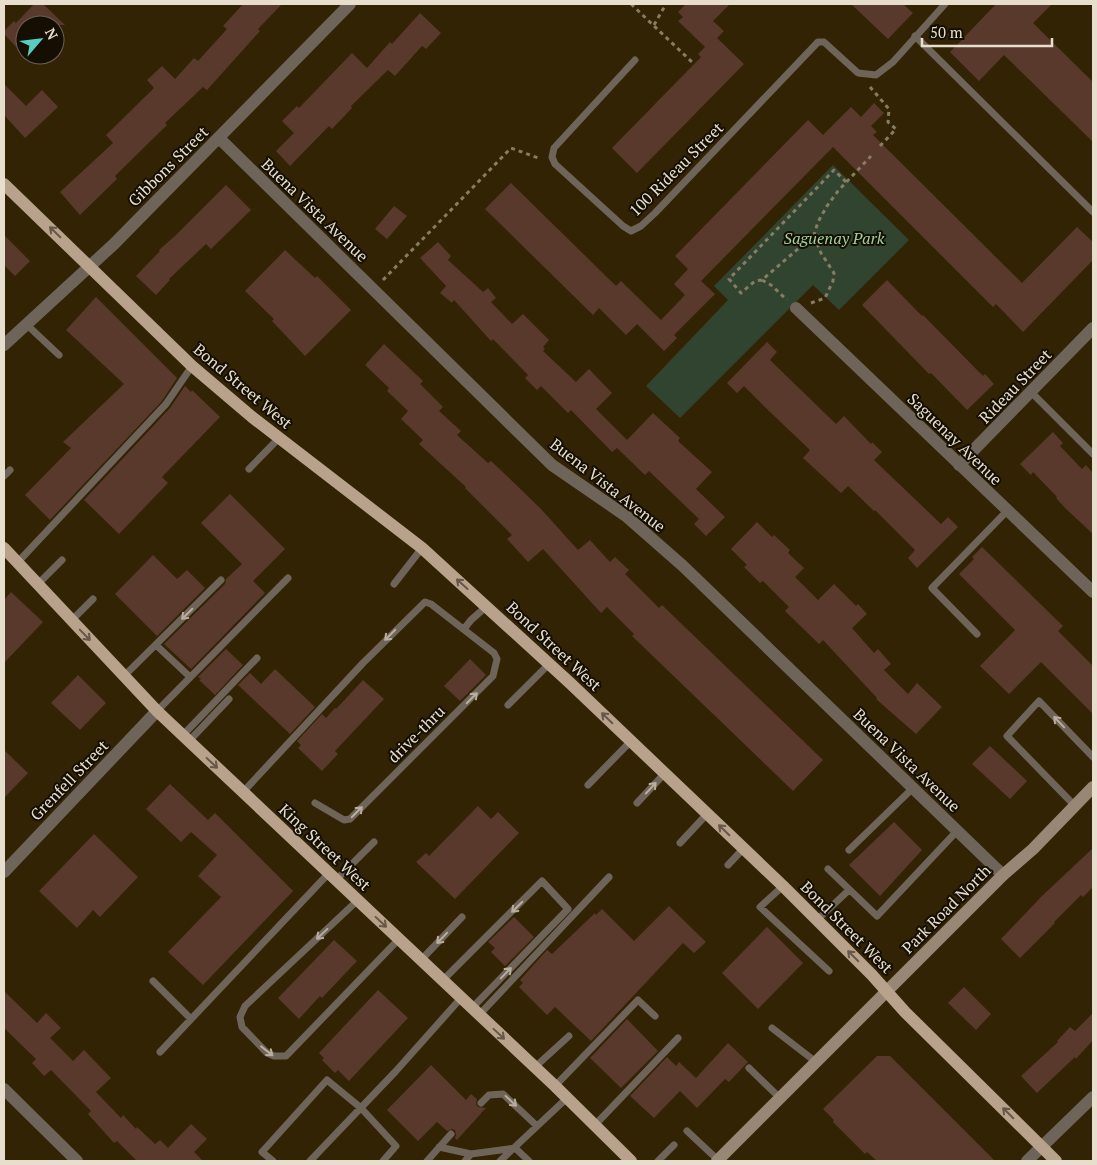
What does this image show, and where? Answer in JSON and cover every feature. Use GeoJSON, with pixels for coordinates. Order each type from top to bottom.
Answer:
{"type":"FeatureCollection","features":[{"type":"Feature","properties":{"kind":"main road","name":"Bond Street West"},"geometry":{"type":"LineString","coordinates":[[4,184],[192,366],[252,417],[422,548],[487,606],[783,886],[887,991],[905,1012],[1056,1161]]}},
{"type":"Feature","properties":{"kind":"main road","name":"King Street West"},"geometry":{"type":"LineString","coordinates":[[4,548],[157,711],[535,1067],[631,1161]]}},
{"type":"Feature","properties":{"kind":"main road","name":"Park Road North"},"geometry":{"type":"LineString","coordinates":[[717,1161],[1093,787]]}},
{"type":"Feature","properties":{"kind":"street","name":"Gibbons Street"},"geometry":{"type":"LineString","coordinates":[[4,345],[90,266],[350,4]]}},
{"type":"Feature","properties":{"kind":"street","name":"Buena Vista Avenue"},"geometry":{"type":"LineString","coordinates":[[219,138],[552,465],[626,516],[683,566],[1003,875]]}},
{"type":"Feature","properties":{"kind":"street","name":"Saguenay Avenue"},"geometry":{"type":"LineString","coordinates":[[796,308],[1093,592]]}},
{"type":"Feature","properties":{"kind":"street","name":"Rideau Street"},"geometry":{"type":"LineString","coordinates":[[959,465],[1032,393],[1093,328]]}},
{"type":"Feature","properties":{"kind":"street","name":"Grenfell Street"},"geometry":{"type":"LineString","coordinates":[[4,872],[157,711]]}},
{"type":"Feature","properties":{"kind":"street"},"geometry":{"type":"LineString","coordinates":[[4,1089],[74,1160]]}},
{"type":"Feature","properties":{"kind":"street"},"geometry":{"type":"LineString","coordinates":[[1027,1161],[1043,1148],[1093,1097]]}},
{"type":"Feature","properties":{"kind":"lane"},"geometry":{"type":"LineString","coordinates":[[858,73],[876,75],[893,62],[945,4]]}},
{"type":"Feature","properties":{"kind":"lane"},"geometry":{"type":"LineString","coordinates":[[915,36],[1093,212]]}},
{"type":"Feature","properties":{"kind":"lane","name":"100 Rideau Street"},"geometry":{"type":"LineString","coordinates":[[555,164],[623,226],[631,231],[641,226],[655,213],[818,42],[824,42],[858,73]]}},
{"type":"Feature","properties":{"kind":"lane"},"geometry":{"type":"LineString","coordinates":[[555,164],[552,158],[554,148],[635,60]]}},
{"type":"Feature","properties":{"kind":"lane"},"geometry":{"type":"LineString","coordinates":[[26,324],[59,355]]}},
{"type":"Feature","properties":{"kind":"lane"},"geometry":{"type":"LineString","coordinates":[[18,562],[166,404],[192,366]]}},
{"type":"Feature","properties":{"kind":"lane"},"geometry":{"type":"LineString","coordinates":[[1032,393],[1093,454]]}},
{"type":"Feature","properties":{"kind":"lane"},"geometry":{"type":"LineString","coordinates":[[249,469],[279,438]]}},
{"type":"Feature","properties":{"kind":"lane"},"geometry":{"type":"LineString","coordinates":[[4,476],[10,470]]}},
{"type":"Feature","properties":{"kind":"lane"},"geometry":{"type":"LineString","coordinates":[[977,634],[932,588],[1007,511]]}},
{"type":"Feature","properties":{"kind":"lane"},"geometry":{"type":"LineString","coordinates":[[394,584],[422,548]]}},
{"type":"Feature","properties":{"kind":"lane"},"geometry":{"type":"LineString","coordinates":[[37,585],[62,560]]}},
{"type":"Feature","properties":{"kind":"lane"},"geometry":{"type":"LineString","coordinates":[[157,711],[288,578]]}},
{"type":"Feature","properties":{"kind":"lane"},"geometry":{"type":"LineString","coordinates":[[124,676],[221,580]]}},
{"type":"Feature","properties":{"kind":"lane"},"geometry":{"type":"LineString","coordinates":[[72,621],[93,599]]}},
{"type":"Feature","properties":{"kind":"lane"},"geometry":{"type":"LineString","coordinates":[[243,792],[362,663],[420,605],[426,602],[431,604],[464,629],[487,606]]}},
{"type":"Feature","properties":{"kind":"lane","name":"drive-thru"},"geometry":{"type":"LineString","coordinates":[[315,803],[344,820],[350,819],[493,676],[497,659],[494,653],[464,629]]}},
{"type":"Feature","properties":{"kind":"lane"},"geometry":{"type":"LineString","coordinates":[[156,645],[190,677]]}},
{"type":"Feature","properties":{"kind":"lane"},"geometry":{"type":"LineString","coordinates":[[186,738],[257,658]]}},
{"type":"Feature","properties":{"kind":"lane"},"geometry":{"type":"LineString","coordinates":[[508,705],[549,664]]}},
{"type":"Feature","properties":{"kind":"lane"},"geometry":{"type":"LineString","coordinates":[[186,738],[228,699]]}},
{"type":"Feature","properties":{"kind":"lane"},"geometry":{"type":"LineString","coordinates":[[1075,806],[1007,736],[1040,702],[1093,757]]}},
{"type":"Feature","properties":{"kind":"lane"},"geometry":{"type":"LineString","coordinates":[[588,785],[631,741]]}},
{"type":"Feature","properties":{"kind":"lane"},"geometry":{"type":"LineString","coordinates":[[637,803],[665,773]]}},
{"type":"Feature","properties":{"kind":"lane"},"geometry":{"type":"LineString","coordinates":[[849,850],[913,788]]}},
{"type":"Feature","properties":{"kind":"lane"},"geometry":{"type":"LineString","coordinates":[[680,843],[707,814]]}},
{"type":"Feature","properties":{"kind":"lane"},"geometry":{"type":"LineString","coordinates":[[828,869],[877,916],[957,831]]}},
{"type":"Feature","properties":{"kind":"lane"},"geometry":{"type":"LineString","coordinates":[[160,1052],[332,876],[374,842]]}},
{"type":"Feature","properties":{"kind":"lane"},"geometry":{"type":"LineString","coordinates":[[728,865],[744,849]]}},
{"type":"Feature","properties":{"kind":"lane"},"geometry":{"type":"LineString","coordinates":[[475,1011],[609,877]]}},
{"type":"Feature","properties":{"kind":"lane"},"geometry":{"type":"LineString","coordinates":[[443,980],[542,882],[568,909],[475,1011]]}},
{"type":"Feature","properties":{"kind":"lane"},"geometry":{"type":"LineString","coordinates":[[783,886],[760,907],[829,972]]}},
{"type":"Feature","properties":{"kind":"lane"},"geometry":{"type":"LineString","coordinates":[[817,920],[849,890]]}},
{"type":"Feature","properties":{"kind":"lane"},"geometry":{"type":"LineString","coordinates":[[358,900],[245,1006],[240,1016],[242,1027],[267,1053],[274,1056],[286,1056],[399,938]]}},
{"type":"Feature","properties":{"kind":"lane"},"geometry":{"type":"LineString","coordinates":[[421,960],[462,916]]}},
{"type":"Feature","properties":{"kind":"lane"},"geometry":{"type":"LineString","coordinates":[[153,981],[191,1019]]}},
{"type":"Feature","properties":{"kind":"lane"},"geometry":{"type":"LineString","coordinates":[[310,1161],[461,998]]}},
{"type":"Feature","properties":{"kind":"lane"},"geometry":{"type":"LineString","coordinates":[[554,1086],[638,1000],[656,1016]]}},
{"type":"Feature","properties":{"kind":"lane"},"geometry":{"type":"LineString","coordinates":[[772,1028],[816,1062]]}},
{"type":"Feature","properties":{"kind":"lane"},"geometry":{"type":"LineString","coordinates":[[535,1067],[569,1036]]}},
{"type":"Feature","properties":{"kind":"lane"},"geometry":{"type":"LineString","coordinates":[[594,1126],[678,1038]]}},
{"type":"Feature","properties":{"kind":"lane"},"geometry":{"type":"LineString","coordinates":[[749,1068],[780,1098]]}},
{"type":"Feature","properties":{"kind":"lane"},"geometry":{"type":"LineString","coordinates":[[273,1161],[262,1152],[327,1080],[361,1108],[396,1146],[383,1161]]}},
{"type":"Feature","properties":{"kind":"lane"},"geometry":{"type":"LineString","coordinates":[[481,1103],[489,1095],[503,1094],[537,1126]]}},
{"type":"Feature","properties":{"kind":"lane"},"geometry":{"type":"LineString","coordinates":[[500,1161],[567,1098]]}},
{"type":"Feature","properties":{"kind":"lane"},"geometry":{"type":"LineString","coordinates":[[687,1131],[717,1161]]}},
{"type":"Feature","properties":{"kind":"lane"},"geometry":{"type":"LineString","coordinates":[[427,1161],[451,1134]]}},
{"type":"Feature","properties":{"kind":"lane"},"geometry":{"type":"LineString","coordinates":[[658,1161],[674,1145]]}},
{"type":"Feature","properties":{"kind":"lane"},"geometry":{"type":"LineString","coordinates":[[439,1147],[471,1154],[515,1148]]}},
{"type":"Feature","properties":{"kind":"lane"},"geometry":{"type":"LineString","coordinates":[[515,1148],[529,1161]]}},
{"type":"Feature","properties":{"kind":"lane"},"geometry":{"type":"LineString","coordinates":[[463,1161],[471,1154]]}},
{"type":"Feature","properties":{"kind":"path"},"geometry":{"type":"LineString","coordinates":[[631,4],[693,63]]}},
{"type":"Feature","properties":{"kind":"path"},"geometry":{"type":"LineString","coordinates":[[654,25],[666,4]]}},
{"type":"Feature","properties":{"kind":"path"},"geometry":{"type":"LineString","coordinates":[[858,73],[889,108],[888,122],[896,129],[879,147]]}},
{"type":"Feature","properties":{"kind":"path"},"geometry":{"type":"LineString","coordinates":[[373,290],[511,148],[555,164]]}},
{"type":"Feature","properties":{"kind":"path"},"geometry":{"type":"LineString","coordinates":[[762,280],[814,235],[818,222],[827,206],[846,182],[871,156]]}},
{"type":"Feature","properties":{"kind":"path"},"geometry":{"type":"LineString","coordinates":[[814,235],[821,253],[834,273],[833,281],[825,298],[796,308],[771,284],[762,280],[755,280],[741,292],[729,279],[834,170],[846,182]]}},
{"type":"Feature","properties":{"kind":"green space","name":"Saguenay Park"},"geometry":{"type":"Polygon","coordinates":[[[833,165],[909,240],[839,310],[813,285],[680,418],[646,386],[728,300],[714,286],[833,165]]]}},
{"type":"Feature","properties":{"kind":"building"},"geometry":{"type":"Polygon","coordinates":[[[34,4],[43,4],[55,15],[24,15],[34,4]]]}},
{"type":"Feature","properties":{"kind":"building"},"geometry":{"type":"Polygon","coordinates":[[[243,4],[282,4],[258,29],[260,31],[207,90],[203,87],[165,123],[167,125],[115,176],[117,179],[80,215],[60,192],[113,143],[106,135],[154,88],[147,80],[162,66],[175,79],[194,58],[198,61],[227,29],[223,26],[243,4]]]}},
{"type":"Feature","properties":{"kind":"building"},"geometry":{"type":"Polygon","coordinates":[[[686,4],[730,4],[713,21],[724,31],[717,38],[744,64],[637,173],[612,148],[701,57],[698,54],[705,47],[678,21],[683,17],[678,12],[686,4]]]}},
{"type":"Feature","properties":{"kind":"building"},"geometry":{"type":"Polygon","coordinates":[[[851,4],[903,4],[913,13],[888,39],[851,4]]]}},
{"type":"Feature","properties":{"kind":"building"},"geometry":{"type":"Polygon","coordinates":[[[996,4],[1052,4],[1033,23],[1093,82],[1093,142],[1004,55],[979,81],[950,52],[996,4]]]}},
{"type":"Feature","properties":{"kind":"building"},"geometry":{"type":"Polygon","coordinates":[[[420,13],[441,33],[426,49],[422,46],[395,76],[388,70],[351,106],[352,108],[332,129],[329,126],[290,166],[276,151],[294,133],[282,121],[297,106],[299,108],[352,53],[367,68],[420,13]]]}},
{"type":"Feature","properties":{"kind":"building"},"geometry":{"type":"Polygon","coordinates":[[[14,21],[15,46],[4,34],[4,31],[14,21]]]}},
{"type":"Feature","properties":{"kind":"building"},"geometry":{"type":"Polygon","coordinates":[[[4,84],[26,106],[42,90],[58,107],[25,138],[4,115],[4,84]]]}},
{"type":"Feature","properties":{"kind":"building"},"geometry":{"type":"Polygon","coordinates":[[[874,103],[884,113],[871,126],[877,132],[873,135],[1022,283],[1077,227],[1093,242],[1093,260],[1023,332],[996,304],[993,307],[833,147],[701,281],[715,294],[674,335],[677,338],[664,351],[637,324],[626,335],[599,308],[593,315],[485,209],[511,183],[616,286],[621,281],[661,320],[685,295],[674,284],[688,269],[675,256],[808,120],[823,135],[851,107],[861,117],[874,103]]]}},
{"type":"Feature","properties":{"kind":"building"},"geometry":{"type":"Polygon","coordinates":[[[226,185],[251,210],[211,249],[206,244],[169,279],[156,295],[136,276],[159,250],[226,185]]]}},
{"type":"Feature","properties":{"kind":"building"},"geometry":{"type":"Polygon","coordinates":[[[394,206],[407,216],[387,239],[375,229],[394,206]]]}},
{"type":"Feature","properties":{"kind":"building"},"geometry":{"type":"Polygon","coordinates":[[[4,235],[30,261],[15,276],[4,265],[4,235]]]}},
{"type":"Feature","properties":{"kind":"building"},"geometry":{"type":"Polygon","coordinates":[[[438,242],[451,256],[448,260],[483,292],[488,288],[496,298],[491,302],[512,324],[523,314],[549,340],[543,347],[545,349],[543,351],[576,382],[589,369],[612,393],[596,409],[627,440],[653,413],[680,438],[678,441],[712,472],[696,489],[725,517],[706,536],[694,524],[699,519],[649,471],[645,475],[617,448],[612,452],[571,410],[568,413],[541,386],[537,390],[525,378],[528,375],[493,339],[491,341],[454,300],[452,303],[440,293],[446,286],[420,258],[438,242]]]}},
{"type":"Feature","properties":{"kind":"building"},"geometry":{"type":"Polygon","coordinates":[[[285,250],[315,278],[317,276],[351,310],[305,356],[272,321],[274,319],[245,291],[285,250]]]}},
{"type":"Feature","properties":{"kind":"building"},"geometry":{"type":"Polygon","coordinates":[[[887,280],[983,376],[985,374],[994,384],[967,410],[862,305],[887,280]]]}},
{"type":"Feature","properties":{"kind":"building"},"geometry":{"type":"Polygon","coordinates":[[[96,297],[177,378],[162,401],[50,520],[25,495],[71,448],[63,442],[124,384],[66,330],[96,297]]]}},
{"type":"Feature","properties":{"kind":"building"},"geometry":{"type":"Polygon","coordinates":[[[767,342],[777,352],[770,360],[836,424],[844,416],[871,444],[872,442],[882,452],[874,460],[941,524],[948,517],[958,527],[917,568],[908,558],[915,550],[875,510],[848,486],[841,493],[803,458],[810,450],[744,386],[737,393],[727,383],[767,342]]]}},
{"type":"Feature","properties":{"kind":"building"},"geometry":{"type":"Polygon","coordinates":[[[384,344],[423,381],[420,384],[443,407],[439,411],[461,431],[457,435],[488,463],[491,461],[507,476],[541,509],[578,550],[590,540],[610,562],[615,557],[629,570],[625,574],[659,608],[662,605],[823,760],[793,791],[632,636],[634,634],[607,607],[601,613],[543,549],[528,562],[507,539],[512,535],[466,487],[419,444],[423,440],[401,419],[408,411],[387,391],[389,388],[365,365],[384,344]]]}},
{"type":"Feature","properties":{"kind":"building"},"geometry":{"type":"Polygon","coordinates":[[[185,386],[191,392],[192,390],[220,417],[162,477],[168,483],[119,534],[84,500],[170,408],[185,386]]]}},
{"type":"Feature","properties":{"kind":"building"},"geometry":{"type":"Polygon","coordinates":[[[1053,432],[1063,443],[1060,446],[1082,469],[1086,465],[1093,473],[1093,534],[1065,508],[1033,472],[1031,475],[1020,464],[1053,432]]]}},
{"type":"Feature","properties":{"kind":"building"},"geometry":{"type":"Polygon","coordinates":[[[230,494],[285,549],[253,581],[265,593],[191,669],[164,644],[225,584],[226,579],[242,564],[201,523],[230,494]]]}},
{"type":"Feature","properties":{"kind":"building"},"geometry":{"type":"Polygon","coordinates":[[[757,522],[772,537],[774,535],[790,550],[788,553],[804,568],[795,577],[818,600],[834,584],[867,614],[852,628],[874,653],[878,649],[891,664],[884,670],[908,694],[917,683],[942,707],[916,734],[876,699],[823,640],[819,644],[785,611],[789,607],[763,581],[760,583],[744,567],[747,565],[731,549],[757,522]]]}},
{"type":"Feature","properties":{"kind":"building"},"geometry":{"type":"Polygon","coordinates":[[[982,547],[1063,626],[1058,631],[1093,666],[1093,714],[1041,662],[1009,694],[980,666],[1015,630],[959,574],[974,559],[972,557],[982,547]]]}},
{"type":"Feature","properties":{"kind":"building"},"geometry":{"type":"Polygon","coordinates":[[[153,555],[177,579],[187,570],[205,588],[157,636],[115,594],[153,555]]]}},
{"type":"Feature","properties":{"kind":"building"},"geometry":{"type":"Polygon","coordinates":[[[11,592],[43,622],[4,663],[4,600],[11,592]]]}},
{"type":"Feature","properties":{"kind":"building"},"geometry":{"type":"Polygon","coordinates":[[[226,649],[243,665],[215,695],[198,677],[226,649]]]}},
{"type":"Feature","properties":{"kind":"building"},"geometry":{"type":"Polygon","coordinates":[[[470,659],[486,675],[460,701],[444,686],[470,659]]]}},
{"type":"Feature","properties":{"kind":"building"},"geometry":{"type":"Polygon","coordinates":[[[275,669],[315,707],[290,734],[238,685],[250,673],[261,684],[275,669]]]}},
{"type":"Feature","properties":{"kind":"building"},"geometry":{"type":"Polygon","coordinates":[[[78,675],[106,703],[80,730],[51,703],[78,675]]]}},
{"type":"Feature","properties":{"kind":"building"},"geometry":{"type":"Polygon","coordinates":[[[363,680],[384,699],[335,751],[338,754],[322,771],[298,748],[301,745],[297,741],[322,714],[326,718],[336,709],[363,680]]]}},
{"type":"Feature","properties":{"kind":"building"},"geometry":{"type":"Polygon","coordinates":[[[990,746],[1027,781],[1010,799],[972,764],[990,746]]]}},
{"type":"Feature","properties":{"kind":"building"},"geometry":{"type":"Polygon","coordinates":[[[4,750],[28,773],[4,798],[4,750]]]}},
{"type":"Feature","properties":{"kind":"building"},"geometry":{"type":"Polygon","coordinates":[[[170,784],[208,820],[215,813],[293,891],[203,985],[168,952],[221,897],[198,876],[217,855],[191,832],[181,842],[146,809],[170,784]]]}},
{"type":"Feature","properties":{"kind":"building"},"geometry":{"type":"Polygon","coordinates":[[[478,806],[491,819],[498,812],[519,833],[455,899],[416,862],[426,853],[429,856],[478,806]]]}},
{"type":"Feature","properties":{"kind":"building"},"geometry":{"type":"Polygon","coordinates":[[[894,822],[922,850],[880,896],[849,865],[894,822]]]}},
{"type":"Feature","properties":{"kind":"building"},"geometry":{"type":"Polygon","coordinates":[[[94,834],[138,877],[100,917],[93,910],[77,928],[39,891],[94,834]]]}},
{"type":"Feature","properties":{"kind":"building"},"geometry":{"type":"Polygon","coordinates":[[[1093,848],[1093,887],[1083,897],[1081,895],[1020,958],[1001,939],[1042,896],[1093,848]]]}},
{"type":"Feature","properties":{"kind":"building"},"geometry":{"type":"Polygon","coordinates":[[[669,906],[706,942],[694,953],[683,943],[591,1041],[555,1007],[547,1015],[519,987],[523,983],[520,980],[547,950],[552,954],[595,913],[596,915],[602,909],[634,941],[669,906]]]}},
{"type":"Feature","properties":{"kind":"building"},"geometry":{"type":"Polygon","coordinates":[[[514,917],[534,937],[505,966],[491,952],[495,948],[488,942],[514,917]]]}},
{"type":"Feature","properties":{"kind":"building"},"geometry":{"type":"Polygon","coordinates":[[[767,927],[803,963],[758,1009],[722,973],[767,927]]]}},
{"type":"Feature","properties":{"kind":"building"},"geometry":{"type":"Polygon","coordinates":[[[334,940],[357,961],[299,1019],[278,998],[334,940]]]}},
{"type":"Feature","properties":{"kind":"building"},"geometry":{"type":"Polygon","coordinates":[[[964,987],[991,1014],[976,1030],[948,1003],[964,987]]]}},
{"type":"Feature","properties":{"kind":"building"},"geometry":{"type":"Polygon","coordinates":[[[378,990],[408,1018],[349,1081],[338,1070],[335,1073],[322,1060],[324,1058],[319,1053],[378,990]]]}},
{"type":"Feature","properties":{"kind":"building"},"geometry":{"type":"Polygon","coordinates":[[[4,991],[37,1023],[46,1013],[61,1028],[50,1038],[73,1061],[84,1050],[111,1078],[96,1092],[121,1118],[123,1115],[136,1129],[137,1127],[155,1144],[160,1140],[168,1148],[191,1124],[207,1139],[194,1152],[203,1161],[137,1161],[117,1141],[114,1143],[88,1114],[91,1111],[51,1070],[44,1076],[32,1063],[36,1059],[4,1028],[4,991]]]}},
{"type":"Feature","properties":{"kind":"building"},"geometry":{"type":"Polygon","coordinates":[[[1093,1013],[1093,1040],[1076,1059],[1075,1057],[1037,1093],[1021,1076],[1058,1042],[1070,1027],[1075,1031],[1093,1013]]]}},
{"type":"Feature","properties":{"kind":"building"},"geometry":{"type":"Polygon","coordinates":[[[627,1019],[658,1051],[621,1088],[590,1058],[627,1019]]]}},
{"type":"Feature","properties":{"kind":"building"},"geometry":{"type":"Polygon","coordinates":[[[728,1043],[748,1062],[729,1082],[725,1079],[697,1108],[680,1091],[654,1118],[630,1096],[667,1057],[676,1066],[679,1062],[696,1078],[728,1043]]]}},
{"type":"Feature","properties":{"kind":"building"},"geometry":{"type":"Polygon","coordinates":[[[877,1056],[890,1056],[995,1161],[877,1161],[867,1152],[865,1154],[833,1122],[834,1120],[823,1109],[877,1056]]]}},
{"type":"Feature","properties":{"kind":"building"},"geometry":{"type":"Polygon","coordinates":[[[431,1065],[466,1100],[471,1094],[477,1099],[476,1104],[478,1107],[486,1108],[457,1140],[455,1138],[455,1130],[447,1131],[437,1122],[418,1141],[387,1110],[431,1065]]]}}]}
